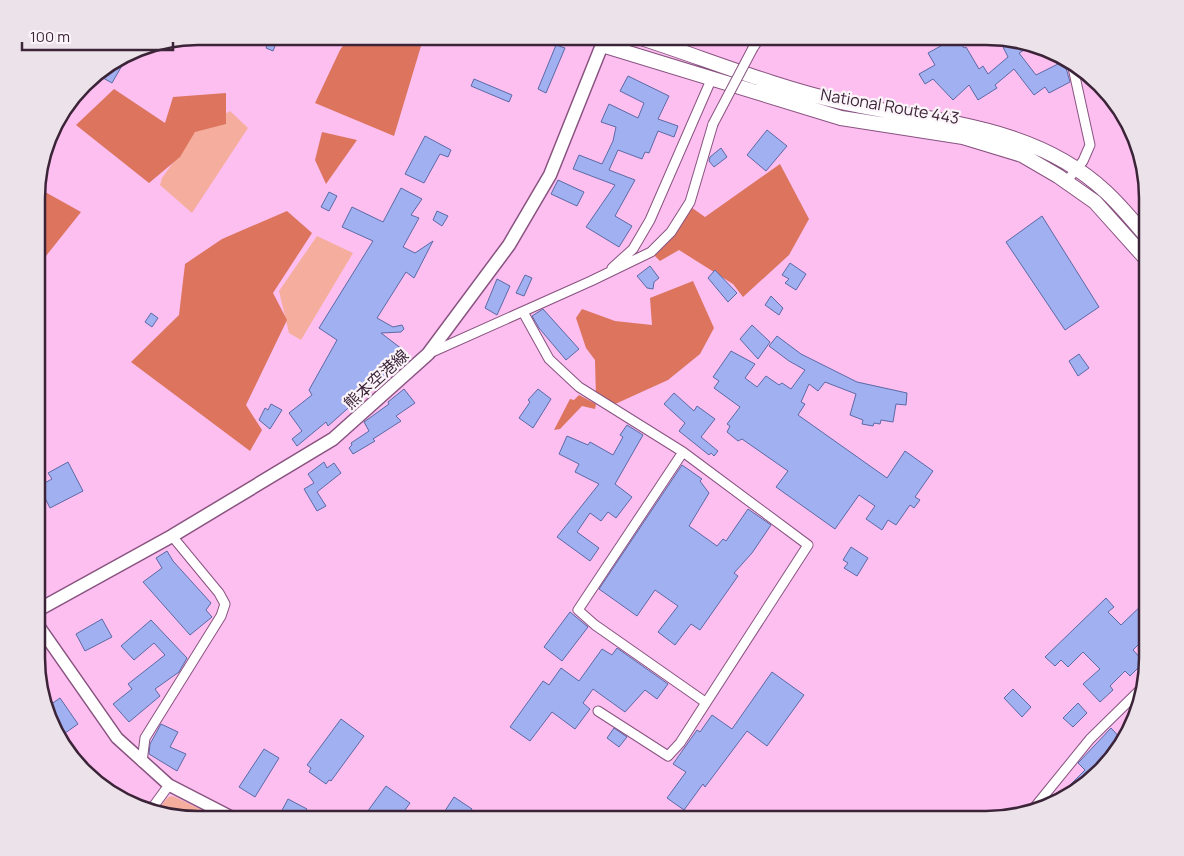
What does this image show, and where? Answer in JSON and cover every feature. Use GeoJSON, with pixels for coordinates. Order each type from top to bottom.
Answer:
{"type":"FeatureCollection","features":[{"type":"Feature","properties":{"kind":"highway","name":"National Route 443"},"geometry":{"type":"LineString","coordinates":[[614,45],[711,80],[840,118],[963,137],[1022,155],[1095,202],[1139,251]]}},
{"type":"Feature","properties":{"kind":"highway","name":"National Route 443"},"geometry":{"type":"LineString","coordinates":[[662,45],[806,93],[841,102],[969,125],[1020,140],[1076,170],[1106,192],[1139,228]]}},
{"type":"Feature","properties":{"kind":"main road","name":"熊本空港線"},"geometry":{"type":"LineString","coordinates":[[45,606],[172,536],[333,439],[428,354],[509,245],[550,176],[601,45]]}},
{"type":"Feature","properties":{"kind":"street"},"geometry":{"type":"LineString","coordinates":[[428,354],[604,275],[650,252],[672,232],[690,202],[713,124],[755,45]]}},
{"type":"Feature","properties":{"kind":"street"},"geometry":{"type":"LineString","coordinates":[[1066,182],[1084,160],[1090,145],[1074,73]]}},
{"type":"Feature","properties":{"kind":"street"},"geometry":{"type":"LineString","coordinates":[[604,275],[632,249],[650,220],[711,80]]}},
{"type":"Feature","properties":{"kind":"street"},"geometry":{"type":"LineString","coordinates":[[523,312],[549,359],[579,388],[683,452],[808,545],[680,743],[668,756],[598,711]]}},
{"type":"Feature","properties":{"kind":"street"},"geometry":{"type":"LineString","coordinates":[[683,452],[578,610],[705,702]]}},
{"type":"Feature","properties":{"kind":"street"},"geometry":{"type":"LineString","coordinates":[[142,762],[145,738],[216,624],[225,604],[219,593],[172,536]]}},
{"type":"Feature","properties":{"kind":"street"},"geometry":{"type":"LineString","coordinates":[[45,635],[117,738],[169,785],[219,811]]}},
{"type":"Feature","properties":{"kind":"street"},"geometry":{"type":"LineString","coordinates":[[1040,801],[1090,739],[1134,697]]}},
{"type":"Feature","properties":{"kind":"street"},"geometry":{"type":"LineString","coordinates":[[155,804],[169,785]]}},
{"type":"Feature","properties":{"kind":"shaded area"},"geometry":{"type":"Polygon","coordinates":[[[344,45],[421,45],[394,136],[315,103],[344,45]]]}},
{"type":"Feature","properties":{"kind":"shaded area"},"geometry":{"type":"Polygon","coordinates":[[[114,89],[165,123],[173,97],[226,93],[226,124],[195,132],[180,157],[149,183],[76,125],[114,89]]]}},
{"type":"Feature","properties":{"kind":"shaded area"},"geometry":{"type":"Polygon","coordinates":[[[230,111],[248,128],[192,213],[160,185],[162,178],[195,132],[230,111]]]}},
{"type":"Feature","properties":{"kind":"shaded area"},"geometry":{"type":"Polygon","coordinates":[[[322,132],[357,140],[326,184],[315,160],[322,132]]]}},
{"type":"Feature","properties":{"kind":"shaded area"},"geometry":{"type":"Polygon","coordinates":[[[780,164],[809,219],[789,255],[743,297],[733,284],[679,250],[660,261],[653,254],[688,205],[705,217],[780,164]]]}},
{"type":"Feature","properties":{"kind":"shaded area"},"geometry":{"type":"Polygon","coordinates":[[[45,192],[81,212],[45,257],[45,192]]]}},
{"type":"Feature","properties":{"kind":"shaded area"},"geometry":{"type":"Polygon","coordinates":[[[287,211],[312,233],[273,293],[287,320],[246,405],[262,430],[250,451],[131,362],[179,315],[185,264],[222,239],[287,211]]]}},
{"type":"Feature","properties":{"kind":"shaded area"},"geometry":{"type":"Polygon","coordinates":[[[317,236],[353,253],[301,340],[289,333],[279,291],[317,236]]]}},
{"type":"Feature","properties":{"kind":"shaded area"},"geometry":{"type":"Polygon","coordinates":[[[693,281],[714,328],[700,354],[668,380],[613,405],[596,398],[595,360],[586,348],[576,318],[582,309],[615,321],[652,325],[650,298],[693,281]]]}},
{"type":"Feature","properties":{"kind":"shaded area"},"geometry":{"type":"Polygon","coordinates":[[[579,395],[596,404],[595,409],[582,406],[560,429],[554,430],[570,399],[574,400],[579,395]]]}},
{"type":"Feature","properties":{"kind":"shaded area"},"geometry":{"type":"Polygon","coordinates":[[[175,797],[204,811],[188,811],[160,806],[167,798],[175,797]]]}},
{"type":"Feature","properties":{"kind":"building"},"geometry":{"type":"Polygon","coordinates":[[[267,45],[275,45],[273,51],[266,48],[267,45]]]}},
{"type":"Feature","properties":{"kind":"building"},"geometry":{"type":"Polygon","coordinates":[[[556,45],[565,48],[546,93],[538,89],[556,45]]]}},
{"type":"Feature","properties":{"kind":"building"},"geometry":{"type":"Polygon","coordinates":[[[942,45],[962,45],[964,48],[966,47],[979,69],[983,66],[988,74],[1008,57],[1003,47],[1016,48],[1024,50],[1019,53],[1036,75],[1059,64],[1066,68],[1070,82],[1049,93],[1045,87],[1034,95],[1014,69],[995,85],[997,88],[978,100],[969,85],[953,100],[933,79],[925,84],[919,74],[935,65],[928,53],[942,45]]]}},
{"type":"Feature","properties":{"kind":"building"},"geometry":{"type":"Polygon","coordinates":[[[122,66],[112,83],[103,78],[122,66]]]}},
{"type":"Feature","properties":{"kind":"building"},"geometry":{"type":"Polygon","coordinates":[[[628,76],[669,96],[658,119],[678,126],[674,137],[658,131],[649,153],[645,152],[642,159],[618,150],[609,170],[635,180],[615,216],[632,226],[619,247],[586,227],[615,185],[573,169],[579,155],[602,164],[613,141],[616,127],[601,122],[609,104],[638,118],[644,103],[620,91],[628,76]]]}},
{"type":"Feature","properties":{"kind":"building"},"geometry":{"type":"Polygon","coordinates":[[[474,79],[512,95],[509,102],[471,86],[474,79]]]}},
{"type":"Feature","properties":{"kind":"building"},"geometry":{"type":"Polygon","coordinates":[[[767,130],[787,146],[766,171],[747,155],[767,130]]]}},
{"type":"Feature","properties":{"kind":"building"},"geometry":{"type":"Polygon","coordinates":[[[425,136],[451,150],[448,157],[440,154],[424,183],[405,174],[425,136]]]}},
{"type":"Feature","properties":{"kind":"building"},"geometry":{"type":"Polygon","coordinates":[[[721,148],[727,157],[714,167],[709,161],[710,157],[721,148]]]}},
{"type":"Feature","properties":{"kind":"building"},"geometry":{"type":"Polygon","coordinates":[[[558,180],[584,192],[577,206],[551,194],[558,180]]]}},
{"type":"Feature","properties":{"kind":"building"},"geometry":{"type":"Polygon","coordinates":[[[401,188],[422,199],[411,215],[419,218],[403,247],[415,253],[433,241],[414,278],[406,272],[377,318],[393,327],[402,325],[404,329],[401,332],[381,333],[402,349],[387,366],[392,369],[328,426],[326,422],[297,446],[292,439],[302,431],[289,413],[312,395],[309,390],[337,340],[319,328],[373,241],[342,227],[352,207],[383,222],[401,188]]]}},
{"type":"Feature","properties":{"kind":"building"},"geometry":{"type":"Polygon","coordinates":[[[329,192],[337,196],[329,211],[321,207],[329,192]]]}},
{"type":"Feature","properties":{"kind":"building"},"geometry":{"type":"Polygon","coordinates":[[[437,211],[448,216],[442,226],[433,220],[437,211]]]}},
{"type":"Feature","properties":{"kind":"building"},"geometry":{"type":"Polygon","coordinates":[[[1042,216],[1099,307],[1065,330],[1006,242],[1042,216]]]}},
{"type":"Feature","properties":{"kind":"building"},"geometry":{"type":"Polygon","coordinates":[[[790,263],[806,274],[796,290],[785,283],[789,279],[782,275],[790,263]]]}},
{"type":"Feature","properties":{"kind":"building"},"geometry":{"type":"Polygon","coordinates":[[[650,266],[659,278],[654,282],[653,289],[647,288],[637,276],[650,266]]]}},
{"type":"Feature","properties":{"kind":"building"},"geometry":{"type":"Polygon","coordinates":[[[715,270],[737,293],[728,302],[708,278],[715,270]]]}},
{"type":"Feature","properties":{"kind":"building"},"geometry":{"type":"Polygon","coordinates":[[[525,275],[532,278],[524,296],[516,293],[525,275]]]}},
{"type":"Feature","properties":{"kind":"building"},"geometry":{"type":"Polygon","coordinates":[[[497,279],[510,286],[497,315],[485,308],[497,279]]]}},
{"type":"Feature","properties":{"kind":"building"},"geometry":{"type":"Polygon","coordinates":[[[771,296],[783,308],[779,315],[765,305],[771,296]]]}},
{"type":"Feature","properties":{"kind":"building"},"geometry":{"type":"Polygon","coordinates":[[[543,309],[579,349],[566,360],[539,328],[532,316],[543,309]]]}},
{"type":"Feature","properties":{"kind":"building"},"geometry":{"type":"Polygon","coordinates":[[[151,313],[158,318],[152,327],[145,322],[151,313]]]}},
{"type":"Feature","properties":{"kind":"building"},"geometry":{"type":"Polygon","coordinates":[[[752,325],[770,342],[758,359],[740,339],[752,325]]]}},
{"type":"Feature","properties":{"kind":"building"},"geometry":{"type":"Polygon","coordinates":[[[777,336],[801,354],[857,382],[907,393],[906,405],[896,404],[893,422],[881,420],[880,424],[874,423],[873,426],[862,424],[863,420],[850,415],[856,394],[825,382],[818,391],[809,384],[801,402],[805,404],[798,415],[887,478],[905,451],[933,471],[915,497],[920,500],[914,508],[910,505],[896,525],[888,520],[882,530],[866,519],[875,506],[859,495],[835,529],[776,487],[788,471],[742,439],[738,441],[727,432],[730,426],[727,424],[740,407],[714,388],[719,381],[713,377],[731,351],[755,364],[745,378],[757,387],[766,376],[779,385],[782,383],[791,389],[805,370],[769,346],[777,336]]]}},
{"type":"Feature","properties":{"kind":"building"},"geometry":{"type":"Polygon","coordinates":[[[1079,354],[1089,368],[1078,376],[1069,361],[1079,354]]]}},
{"type":"Feature","properties":{"kind":"building"},"geometry":{"type":"Polygon","coordinates":[[[404,389],[415,403],[396,416],[401,421],[373,439],[375,441],[353,454],[349,448],[352,445],[351,443],[369,431],[364,422],[389,404],[388,402],[404,389]]]}},
{"type":"Feature","properties":{"kind":"building"},"geometry":{"type":"Polygon","coordinates":[[[538,389],[551,399],[533,428],[519,418],[530,402],[528,400],[538,389]]]}},
{"type":"Feature","properties":{"kind":"building"},"geometry":{"type":"Polygon","coordinates":[[[674,393],[694,411],[697,406],[715,419],[701,437],[718,451],[714,456],[711,453],[709,455],[679,431],[685,423],[664,404],[674,393]]]}},
{"type":"Feature","properties":{"kind":"building"},"geometry":{"type":"Polygon","coordinates":[[[271,404],[282,410],[270,429],[259,420],[265,408],[268,410],[271,404]]]}},
{"type":"Feature","properties":{"kind":"building"},"geometry":{"type":"Polygon","coordinates":[[[627,425],[643,435],[615,484],[632,497],[616,518],[608,512],[601,521],[590,513],[577,532],[599,548],[590,561],[557,537],[599,484],[575,472],[579,464],[559,454],[567,436],[588,445],[590,442],[613,455],[623,437],[620,435],[627,425]]]}},
{"type":"Feature","properties":{"kind":"building"},"geometry":{"type":"Polygon","coordinates":[[[68,462],[83,491],[50,508],[45,498],[45,483],[52,479],[48,473],[68,462]]]}},
{"type":"Feature","properties":{"kind":"building"},"geometry":{"type":"Polygon","coordinates":[[[324,462],[327,468],[334,463],[341,473],[317,492],[326,506],[317,511],[304,489],[314,483],[308,474],[324,462]]]}},
{"type":"Feature","properties":{"kind":"building"},"geometry":{"type":"Polygon","coordinates":[[[682,465],[702,479],[700,481],[709,493],[689,526],[717,546],[723,539],[726,541],[748,509],[771,525],[752,553],[734,573],[738,576],[700,630],[691,624],[675,645],[658,632],[678,606],[655,590],[637,616],[599,589],[682,465]]]}},
{"type":"Feature","properties":{"kind":"building"},"geometry":{"type":"Polygon","coordinates":[[[851,547],[868,558],[857,576],[844,568],[848,563],[843,560],[851,547]]]}},
{"type":"Feature","properties":{"kind":"building"},"geometry":{"type":"Polygon","coordinates":[[[167,551],[173,561],[211,603],[206,610],[212,617],[190,635],[143,582],[162,568],[156,558],[167,551]]]}},
{"type":"Feature","properties":{"kind":"building"},"geometry":{"type":"Polygon","coordinates":[[[1106,598],[1114,607],[1108,612],[1121,625],[1139,608],[1139,644],[1133,650],[1139,657],[1139,667],[1130,676],[1125,671],[1110,686],[1113,690],[1100,702],[1083,684],[1100,669],[1083,652],[1068,667],[1061,660],[1055,666],[1045,657],[1106,598]]]}},
{"type":"Feature","properties":{"kind":"building"},"geometry":{"type":"Polygon","coordinates":[[[570,612],[588,627],[562,661],[544,647],[570,612]]]}},
{"type":"Feature","properties":{"kind":"building"},"geometry":{"type":"Polygon","coordinates":[[[102,619],[112,637],[85,651],[76,634],[102,619]]]}},
{"type":"Feature","properties":{"kind":"building"},"geometry":{"type":"Polygon","coordinates":[[[151,620],[187,658],[179,672],[155,689],[160,696],[129,722],[113,704],[132,689],[128,684],[165,655],[154,643],[134,660],[121,646],[151,620]]]}},
{"type":"Feature","properties":{"kind":"building"},"geometry":{"type":"Polygon","coordinates":[[[617,648],[668,684],[657,699],[645,690],[625,712],[593,689],[583,703],[590,709],[575,729],[552,712],[530,741],[510,727],[543,681],[549,685],[561,668],[579,681],[602,649],[612,655],[617,648]]]}},
{"type":"Feature","properties":{"kind":"building"},"geometry":{"type":"Polygon","coordinates":[[[772,672],[804,695],[767,746],[747,731],[705,787],[703,784],[684,810],[667,798],[686,772],[673,764],[697,730],[700,732],[712,715],[732,729],[772,672]]]}},
{"type":"Feature","properties":{"kind":"building"},"geometry":{"type":"Polygon","coordinates":[[[1013,689],[1031,707],[1022,717],[1004,698],[1013,689]]]}},
{"type":"Feature","properties":{"kind":"building"},"geometry":{"type":"Polygon","coordinates":[[[60,698],[78,724],[65,733],[52,703],[60,698]]]}},
{"type":"Feature","properties":{"kind":"building"},"geometry":{"type":"Polygon","coordinates":[[[1078,703],[1087,713],[1073,727],[1063,718],[1078,703]]]}},
{"type":"Feature","properties":{"kind":"building"},"geometry":{"type":"Polygon","coordinates":[[[341,719],[364,736],[331,781],[329,780],[326,784],[309,772],[311,768],[307,765],[341,719]]]}},
{"type":"Feature","properties":{"kind":"building"},"geometry":{"type":"Polygon","coordinates":[[[161,724],[178,732],[170,747],[186,754],[177,771],[149,754],[150,744],[161,724]]]}},
{"type":"Feature","properties":{"kind":"building"},"geometry":{"type":"Polygon","coordinates":[[[614,728],[627,737],[619,747],[607,738],[614,728]]]}},
{"type":"Feature","properties":{"kind":"building"},"geometry":{"type":"Polygon","coordinates":[[[1111,728],[1117,735],[1094,766],[1070,784],[1085,770],[1078,763],[1111,728]]]}},
{"type":"Feature","properties":{"kind":"building"},"geometry":{"type":"Polygon","coordinates":[[[264,749],[279,758],[255,797],[239,787],[264,749]]]}},
{"type":"Feature","properties":{"kind":"building"},"geometry":{"type":"Polygon","coordinates":[[[386,786],[410,803],[404,811],[368,811],[386,786]]]}},
{"type":"Feature","properties":{"kind":"building"},"geometry":{"type":"Polygon","coordinates":[[[454,797],[472,809],[471,811],[445,811],[454,797]]]}},
{"type":"Feature","properties":{"kind":"building"},"geometry":{"type":"Polygon","coordinates":[[[288,799],[307,809],[306,811],[282,811],[288,799]]]}}]}
